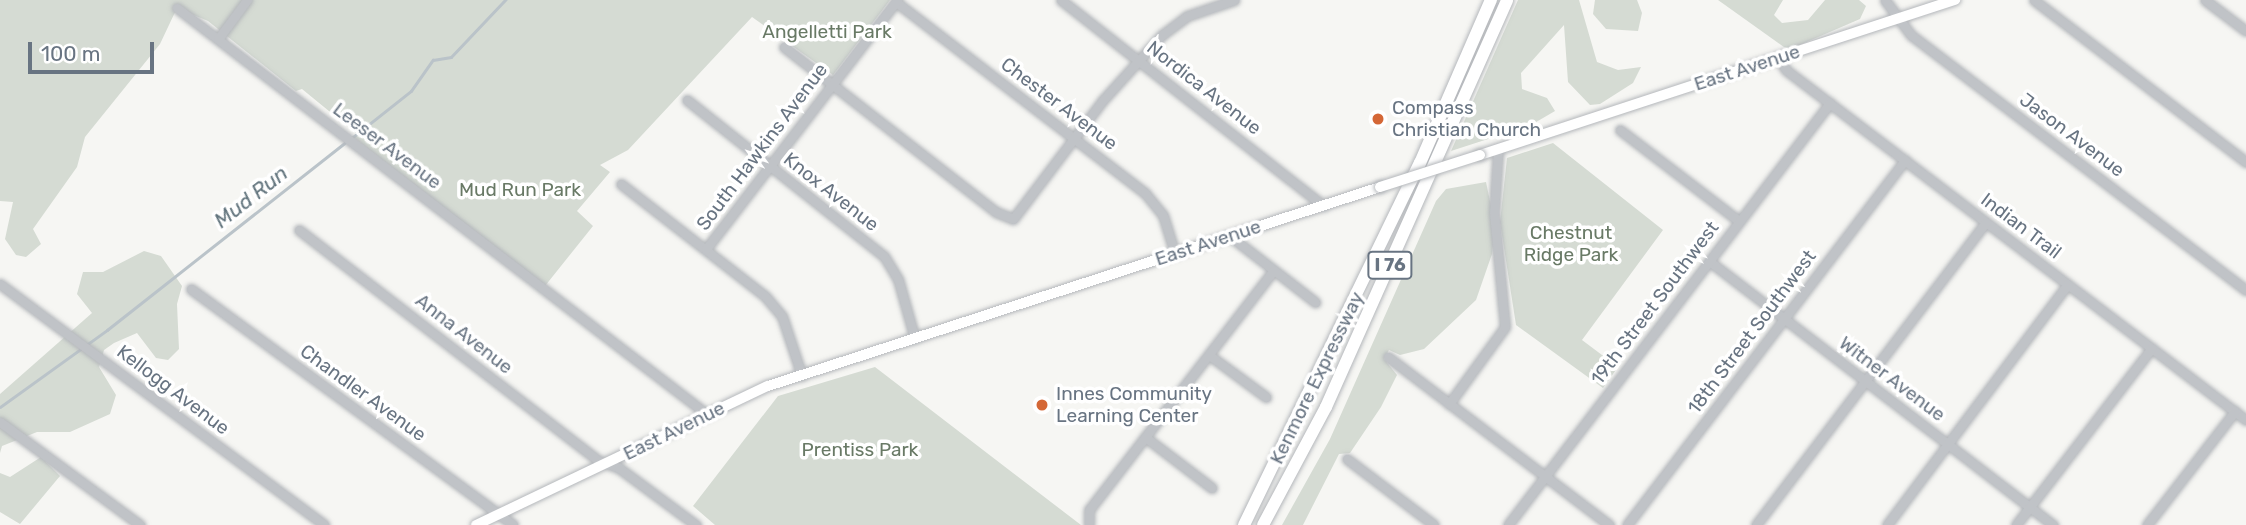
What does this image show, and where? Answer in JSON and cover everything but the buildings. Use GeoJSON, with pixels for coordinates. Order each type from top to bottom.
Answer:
{"type":"FeatureCollection","features":[{"type":"Feature","properties":{"kind":"highway","name":"Kenmore Expressway"},"geometry":{"type":"LineString","coordinates":[[1244,525],[1420,163],[1491,0]]}},
{"type":"Feature","properties":{"kind":"highway","name":"Kenmore Expressway"},"geometry":{"type":"LineString","coordinates":[[1263,525],[1326,407],[1507,0]]}},
{"type":"Feature","properties":{"kind":"main road","name":"East Avenue"},"geometry":{"type":"LineString","coordinates":[[476,525],[708,415],[802,376],[1955,0]]}},
{"type":"Feature","properties":{"kind":"street"},"geometry":{"type":"LineString","coordinates":[[218,39],[247,0]]}},
{"type":"Feature","properties":{"kind":"street","name":"Nordica Avenue"},"geometry":{"type":"LineString","coordinates":[[1061,0],[1324,206]]}},
{"type":"Feature","properties":{"kind":"street"},"geometry":{"type":"LineString","coordinates":[[784,47],[1003,217],[1018,216],[1103,100],[1180,20],[1234,0]]}},
{"type":"Feature","properties":{"kind":"street","name":"Jason Avenue"},"geometry":{"type":"LineString","coordinates":[[1885,0],[1911,35],[2246,290]]}},
{"type":"Feature","properties":{"kind":"street"},"geometry":{"type":"LineString","coordinates":[[2034,0],[2246,162]]}},
{"type":"Feature","properties":{"kind":"street"},"geometry":{"type":"LineString","coordinates":[[2205,0],[2246,31]]}},
{"type":"Feature","properties":{"kind":"street","name":"South Hawkins Avenue"},"geometry":{"type":"LineString","coordinates":[[706,249],[897,1]]}},
{"type":"Feature","properties":{"kind":"street","name":"Chester Avenue"},"geometry":{"type":"LineString","coordinates":[[897,1],[1155,203],[1163,215],[1175,254]]}},
{"type":"Feature","properties":{"kind":"street","name":"Leeser Avenue"},"geometry":{"type":"LineString","coordinates":[[177,8],[708,415]]}},
{"type":"Feature","properties":{"kind":"street","name":"Indian Trail"},"geometry":{"type":"LineString","coordinates":[[1778,58],[1785,69],[2246,420]]}},
{"type":"Feature","properties":{"kind":"street","name":"Knox Avenue"},"geometry":{"type":"LineString","coordinates":[[687,100],[889,262],[915,339]]}},
{"type":"Feature","properties":{"kind":"street","name":"19th Street Southwest"},"geometry":{"type":"LineString","coordinates":[[1508,525],[1830,103]]}},
{"type":"Feature","properties":{"kind":"street"},"geometry":{"type":"LineString","coordinates":[[1620,130],[1739,221]]}},
{"type":"Feature","properties":{"kind":"street"},"geometry":{"type":"LineString","coordinates":[[1449,404],[1505,327],[1494,213],[1498,149]]}},
{"type":"Feature","properties":{"kind":"street","name":"18th Street Southwest"},"geometry":{"type":"LineString","coordinates":[[1628,525],[1905,160]]}},
{"type":"Feature","properties":{"kind":"street"},"geometry":{"type":"LineString","coordinates":[[621,184],[765,296],[782,316],[802,376]]}},
{"type":"Feature","properties":{"kind":"street"},"geometry":{"type":"LineString","coordinates":[[1756,525],[1986,222]]}},
{"type":"Feature","properties":{"kind":"street","name":"Anna Avenue"},"geometry":{"type":"LineString","coordinates":[[299,230],[591,455],[608,463],[696,525]]}},
{"type":"Feature","properties":{"kind":"street"},"geometry":{"type":"LineString","coordinates":[[1230,236],[1315,302]]}},
{"type":"Feature","properties":{"kind":"street","name":"Witner Avenue"},"geometry":{"type":"LineString","coordinates":[[1709,261],[2053,525]]}},
{"type":"Feature","properties":{"kind":"street"},"geometry":{"type":"LineString","coordinates":[[1089,525],[1088,513],[1273,271]]}},
{"type":"Feature","properties":{"kind":"street","name":"Kellogg Avenue"},"geometry":{"type":"LineString","coordinates":[[0,284],[324,525]]}},
{"type":"Feature","properties":{"kind":"street"},"geometry":{"type":"LineString","coordinates":[[1887,525],[2068,284]]}},
{"type":"Feature","properties":{"kind":"street","name":"Chandler Avenue"},"geometry":{"type":"LineString","coordinates":[[191,289],[513,525]]}},
{"type":"Feature","properties":{"kind":"street"},"geometry":{"type":"LineString","coordinates":[[2016,525],[2151,348]]}},
{"type":"Feature","properties":{"kind":"street"},"geometry":{"type":"LineString","coordinates":[[1209,355],[1266,397]]}},
{"type":"Feature","properties":{"kind":"street"},"geometry":{"type":"LineString","coordinates":[[1388,357],[1609,525]]}},
{"type":"Feature","properties":{"kind":"street"},"geometry":{"type":"LineString","coordinates":[[2147,525],[2235,411]]}},
{"type":"Feature","properties":{"kind":"street"},"geometry":{"type":"LineString","coordinates":[[0,422],[140,525]]}},
{"type":"Feature","properties":{"kind":"street"},"geometry":{"type":"LineString","coordinates":[[1145,437],[1212,488]]}},
{"type":"Feature","properties":{"kind":"street"},"geometry":{"type":"LineString","coordinates":[[1347,459],[1434,525]]}},
{"type":"Feature","properties":{"kind":"green space"},"geometry":{"type":"Polygon","coordinates":[[[0,0],[890,0],[833,75],[752,17],[628,150],[600,165],[610,172],[577,211],[593,226],[545,286],[353,137],[357,134],[302,89],[296,91],[208,21],[177,8],[160,44],[85,137],[77,167],[33,229],[41,244],[26,257],[16,255],[5,239],[13,202],[0,201],[0,0]]]}},
{"type":"Feature","properties":{"kind":"green space"},"geometry":{"type":"Polygon","coordinates":[[[1518,0],[1579,0],[1597,62],[1618,70],[1641,67],[1633,83],[1600,104],[1590,105],[1568,82],[1564,25],[1521,73],[1522,89],[1547,98],[1555,111],[1531,125],[1451,151],[1518,0]]]}},
{"type":"Feature","properties":{"kind":"green space"},"geometry":{"type":"Polygon","coordinates":[[[1595,0],[1637,0],[1642,13],[1638,31],[1606,29],[1593,14],[1595,0]]]}},
{"type":"Feature","properties":{"kind":"green space"},"geometry":{"type":"Polygon","coordinates":[[[1718,0],[1783,0],[1774,15],[1782,23],[1808,20],[1825,0],[1859,0],[1866,6],[1860,19],[1788,50],[1718,0]]]}},
{"type":"Feature","properties":{"kind":"green space","name":"Chestnut Ridge Park"},"geometry":{"type":"Polygon","coordinates":[[[1553,143],[1663,230],[1582,340],[1618,367],[1603,388],[1516,325],[1500,222],[1507,158],[1553,143]]]}},
{"type":"Feature","properties":{"kind":"green space"},"geometry":{"type":"Polygon","coordinates":[[[1486,182],[1495,225],[1492,254],[1476,300],[1424,349],[1400,355],[1389,350],[1384,359],[1397,375],[1381,407],[1350,453],[1339,454],[1303,525],[1282,525],[1330,439],[1436,201],[1446,189],[1486,182]]]}},
{"type":"Feature","properties":{"kind":"green space"},"geometry":{"type":"Polygon","coordinates":[[[144,251],[161,256],[182,286],[177,304],[179,349],[168,360],[156,358],[137,333],[114,343],[104,350],[99,367],[116,395],[110,414],[70,432],[37,432],[2,446],[0,453],[0,394],[92,313],[77,294],[83,272],[103,272],[144,251]]]}},
{"type":"Feature","properties":{"kind":"green space","name":"Prentiss Park"},"geometry":{"type":"Polygon","coordinates":[[[875,367],[1081,525],[715,525],[693,506],[778,396],[875,367]]]}},
{"type":"Feature","properties":{"kind":"green space"},"geometry":{"type":"Polygon","coordinates":[[[41,457],[60,476],[20,524],[0,512],[0,473],[10,477],[41,457]]]}},
{"type":"Feature","properties":{"kind":"waterway","name":"Mud Run"},"geometry":{"type":"LineString","coordinates":[[353,137],[411,91],[433,60],[451,57],[505,0]]}},
{"type":"Feature","properties":{"kind":"waterway","name":"Mud Run"},"geometry":{"type":"LineString","coordinates":[[0,407],[107,330],[347,141]]}},
{"type":"Feature","properties":{"kind":"place","name":"Compass Christian Church"},"geometry":{"type":"Point","coordinates":[1378,119]}},
{"type":"Feature","properties":{"kind":"place","name":"Innes Community Learning Center"},"geometry":{"type":"Point","coordinates":[1042,405]}},
{"type":"Feature","properties":{"kind":"park label","name":"Angelletti Park"},"geometry":{"type":"Point","coordinates":[827,32]}},
{"type":"Feature","properties":{"kind":"park label","name":"Mud Run Park"},"geometry":{"type":"Point","coordinates":[520,190]}}]}
